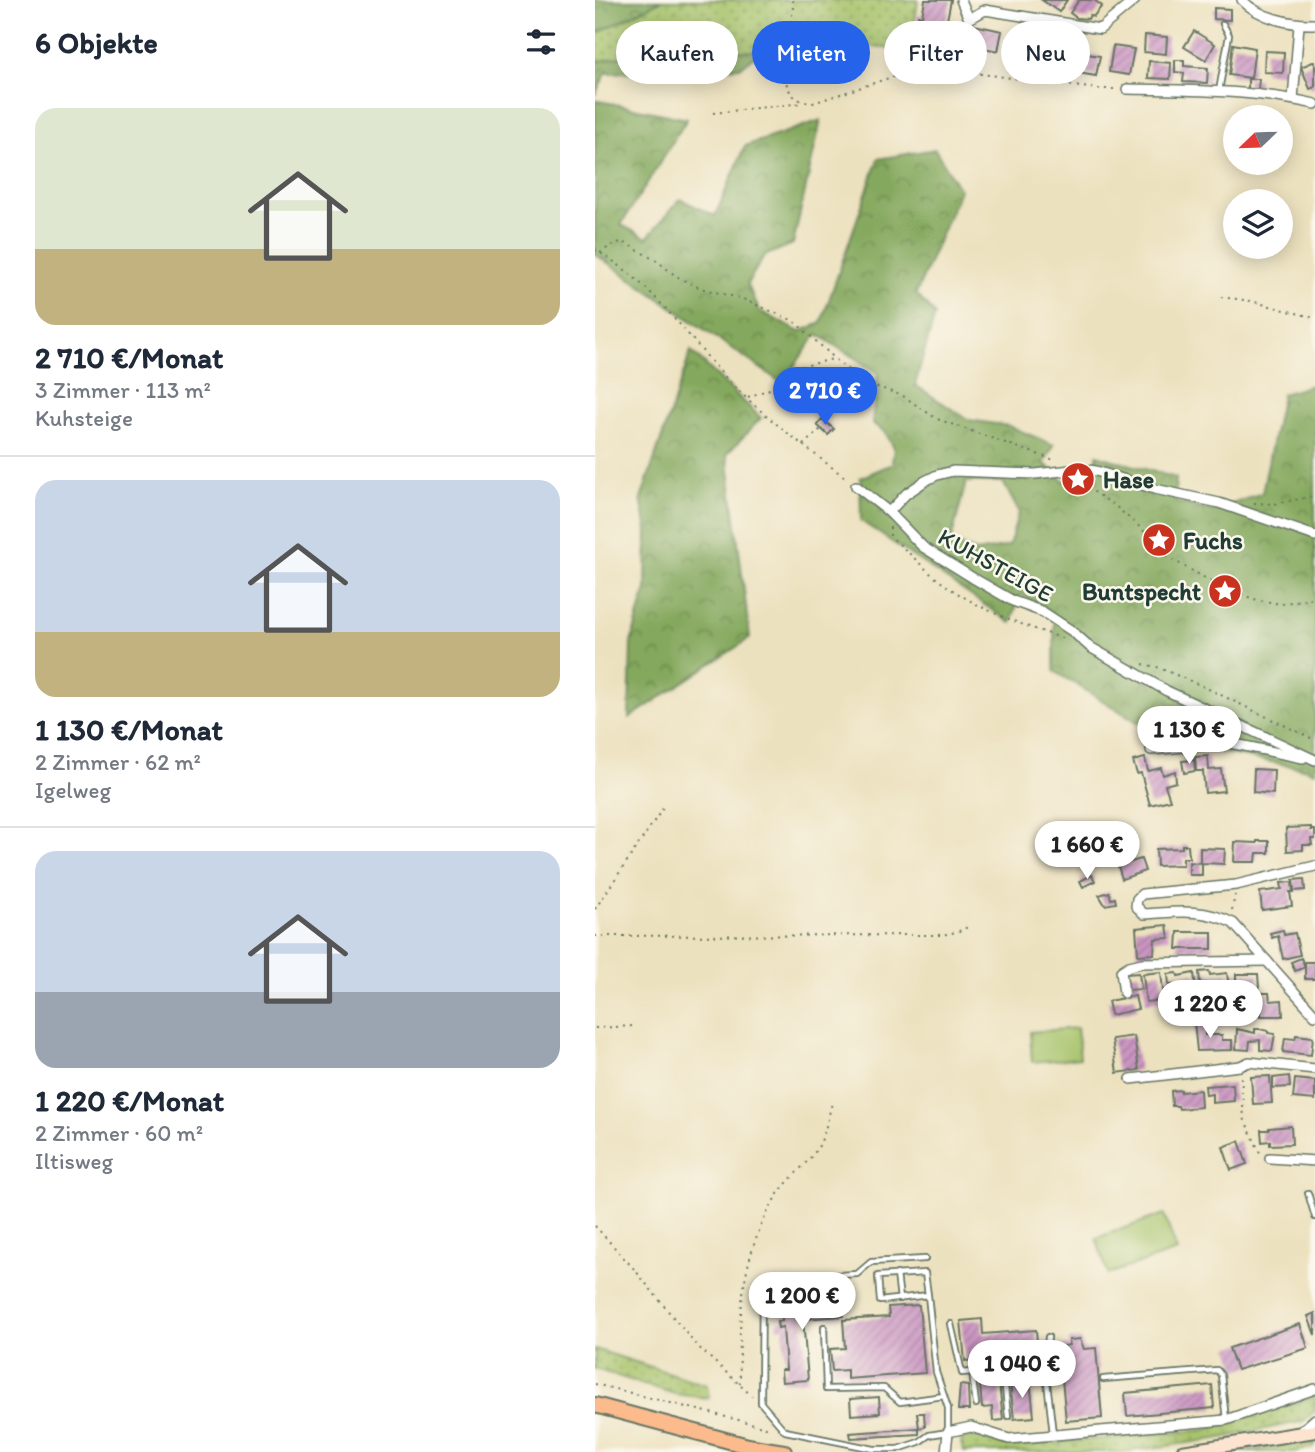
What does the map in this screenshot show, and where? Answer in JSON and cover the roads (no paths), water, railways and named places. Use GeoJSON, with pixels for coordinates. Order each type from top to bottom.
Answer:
{"type":"FeatureCollection","features":[{"type":"Feature","properties":{"kind":"main road"},"geometry":{"type":"LineString","coordinates":[[595,1405],[748,1446],[784,1452]]}},
{"type":"Feature","properties":{"kind":"main road"},"geometry":{"type":"LineString","coordinates":[[1182,1452],[1315,1431]]}},
{"type":"Feature","properties":{"kind":"street"},"geometry":{"type":"LineString","coordinates":[[961,0],[969,19],[985,10],[1100,29],[1135,0]]}},
{"type":"Feature","properties":{"kind":"street"},"geometry":{"type":"LineString","coordinates":[[1242,0],[1268,16],[1299,25],[1315,24]]}},
{"type":"Feature","properties":{"kind":"street"},"geometry":{"type":"LineString","coordinates":[[1293,99],[1299,25]]}},
{"type":"Feature","properties":{"kind":"street"},"geometry":{"type":"LineString","coordinates":[[1127,89],[1218,92],[1293,99],[1315,104]]}},
{"type":"Feature","properties":{"kind":"street"},"geometry":{"type":"LineString","coordinates":[[889,512],[925,481],[953,471],[1035,474],[1064,470],[1095,471],[1155,489],[1220,503],[1315,536]]}},
{"type":"Feature","properties":{"kind":"street","name":"KUHSTEIGE"},"geometry":{"type":"LineString","coordinates":[[856,486],[889,512],[923,547],[1013,601],[1043,612],[1107,657],[1167,691],[1315,760]]}},
{"type":"Feature","properties":{"kind":"street"},"geometry":{"type":"LineString","coordinates":[[1151,750],[1230,743],[1315,760]]}},
{"type":"Feature","properties":{"kind":"street"},"geometry":{"type":"LineString","coordinates":[[1315,866],[1236,885],[1142,894],[1136,906],[1144,914],[1192,910],[1217,915],[1230,922],[1310,1003],[1315,1015]]}},
{"type":"Feature","properties":{"kind":"street"},"geometry":{"type":"LineString","coordinates":[[1124,993],[1121,971],[1142,962],[1266,961]]}},
{"type":"Feature","properties":{"kind":"street"},"geometry":{"type":"LineString","coordinates":[[1131,1079],[1241,1066],[1249,1062],[1315,1069]]}},
{"type":"Feature","properties":{"kind":"street"},"geometry":{"type":"LineString","coordinates":[[1270,1158],[1315,1161]]}},
{"type":"Feature","properties":{"kind":"street"},"geometry":{"type":"LineString","coordinates":[[946,1452],[949,1432],[971,1427],[1009,1438],[1226,1420],[1315,1389]]}},
{"type":"Feature","properties":{"kind":"street"},"geometry":{"type":"LineString","coordinates":[[1298,1434],[1315,1419]]}},
{"type":"Feature","properties":{"kind":"lane"},"geometry":{"type":"LineString","coordinates":[[1218,92],[1229,35],[1223,24]]}},
{"type":"Feature","properties":{"kind":"lane"},"geometry":{"type":"LineString","coordinates":[[1308,1193],[1315,1217]]}},
{"type":"Feature","properties":{"kind":"lane"},"geometry":{"type":"LineString","coordinates":[[925,1259],[871,1262],[857,1274],[762,1279],[761,1403],[785,1431],[835,1443],[874,1449],[898,1449],[919,1442],[929,1435],[949,1432],[948,1408],[936,1373],[928,1295],[925,1273],[878,1276],[880,1301],[928,1295]]}},
{"type":"Feature","properties":{"kind":"lane"},"geometry":{"type":"LineString","coordinates":[[897,1275],[900,1299]]}},
{"type":"Feature","properties":{"kind":"lane"},"geometry":{"type":"LineString","coordinates":[[951,1324],[962,1373],[1045,1364]]}},
{"type":"Feature","properties":{"kind":"lane"},"geometry":{"type":"LineString","coordinates":[[824,1327],[826,1389],[884,1388],[899,1402],[944,1396]]}},
{"type":"Feature","properties":{"kind":"lane"},"geometry":{"type":"LineString","coordinates":[[1048,1337],[1045,1364],[1053,1435]]}},
{"type":"Feature","properties":{"kind":"lane"},"geometry":{"type":"LineString","coordinates":[[1003,1368],[1008,1416]]}},
{"type":"Feature","properties":{"kind":"lane"},"geometry":{"type":"LineString","coordinates":[[1103,1379],[1217,1370],[1221,1375],[1226,1420]]}},
{"type":"Feature","properties":{"kind":"lane"},"geometry":{"type":"LineString","coordinates":[[972,1372],[976,1404]]}},
{"type":"Feature","properties":{"kind":"place","name":"Hase"},"geometry":{"type":"Point","coordinates":[1078,479]}},
{"type":"Feature","properties":{"kind":"place","name":"Fuchs"},"geometry":{"type":"Point","coordinates":[1159,540]}},
{"type":"Feature","properties":{"kind":"place","name":"Buntspecht"},"geometry":{"type":"Point","coordinates":[1225,591]}}]}
